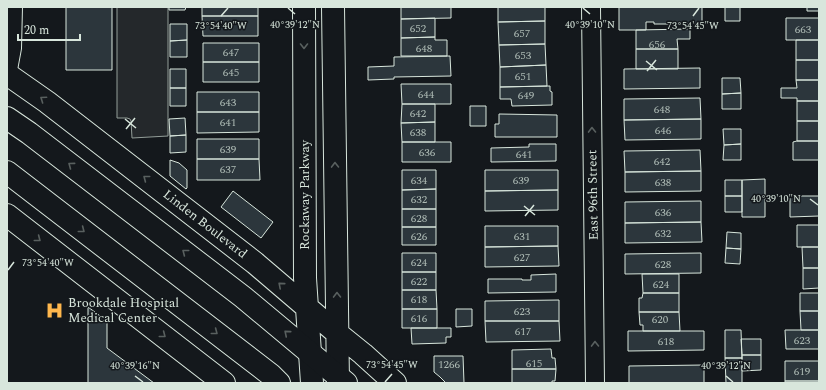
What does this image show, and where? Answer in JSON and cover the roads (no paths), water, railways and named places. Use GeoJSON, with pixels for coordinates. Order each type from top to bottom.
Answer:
{"type":"FeatureCollection","features":[{"type":"Feature","properties":{"kind":"main road","name":"Rockaway Parkway"},"geometry":{"type":"LineString","coordinates":[[304,7],[305,278],[312,383]]}},
{"type":"Feature","properties":{"kind":"main road"},"geometry":{"type":"LineString","coordinates":[[333,7],[337,334],[341,381]]}},
{"type":"Feature","properties":{"kind":"main road","name":"Linden Boulevard"},"geometry":{"type":"LineString","coordinates":[[7,74],[54,107],[255,262],[395,383]]}},
{"type":"Feature","properties":{"kind":"main road"},"geometry":{"type":"LineString","coordinates":[[7,118],[30,133],[243,297],[341,381]]}},
{"type":"Feature","properties":{"kind":"main road"},"geometry":{"type":"LineString","coordinates":[[7,172],[280,383]]}},
{"type":"Feature","properties":{"kind":"main road"},"geometry":{"type":"LineString","coordinates":[[7,215],[224,383]]}},
{"type":"Feature","properties":{"kind":"street"},"geometry":{"type":"LineString","coordinates":[[7,74],[12,48],[13,7]]}},
{"type":"Feature","properties":{"kind":"street","name":"East 96th Street"},"geometry":{"type":"LineString","coordinates":[[591,7],[595,383]]}},
{"type":"Feature","properties":{"kind":"place","name":"Brookdale Hospital Medical Center"},"geometry":{"type":"Point","coordinates":[55,310]}}]}
